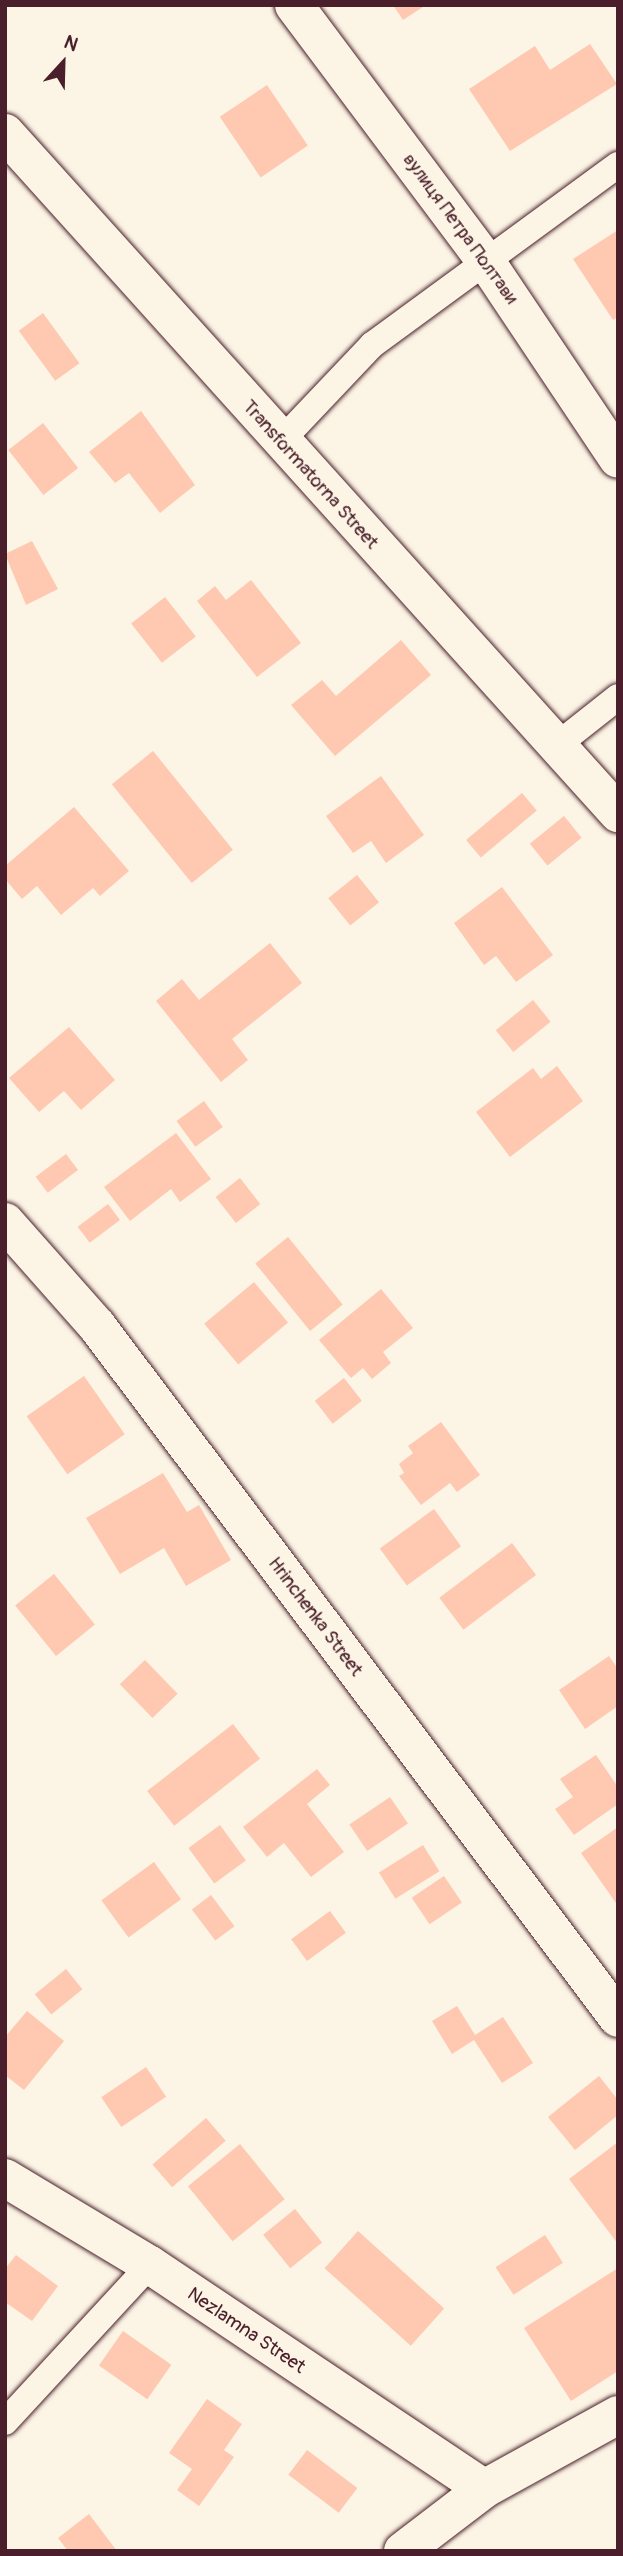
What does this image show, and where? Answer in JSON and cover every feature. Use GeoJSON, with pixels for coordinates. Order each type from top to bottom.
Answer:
{"type":"FeatureCollection","features":[{"type":"Feature","properties":{"kind":"street","name":"вулиця Петра Полтави"},"geometry":{"type":"LineString","coordinates":[[294,5],[485,260],[618,459]]}},
{"type":"Feature","properties":{"kind":"street","name":"Transformatorna Street"},"geometry":{"type":"LineString","coordinates":[[5,133],[280,442],[618,813]]}},
{"type":"Feature","properties":{"kind":"street","name":"Hrinchenka Street"},"geometry":{"type":"LineString","coordinates":[[5,1222],[97,1326],[618,2018]]}},
{"type":"Feature","properties":{"kind":"street","name":"Nezlamna Street"},"geometry":{"type":"LineString","coordinates":[[5,2178],[150,2265],[484,2489]]}},
{"type":"Feature","properties":{"kind":"street"},"geometry":{"type":"LineString","coordinates":[[403,2551],[484,2489],[618,2415]]}},
{"type":"Feature","properties":{"kind":"lane"},"geometry":{"type":"LineString","coordinates":[[280,442],[372,345],[618,165]]}},
{"type":"Feature","properties":{"kind":"lane"},"geometry":{"type":"LineString","coordinates":[[556,746],[618,697]]}},
{"type":"Feature","properties":{"kind":"lane"},"geometry":{"type":"LineString","coordinates":[[5,2421],[150,2265]]}},
{"type":"Feature","properties":{"kind":"building"},"geometry":{"type":"Polygon","coordinates":[[[393,5],[426,5],[403,20],[393,5]]]}},
{"type":"Feature","properties":{"kind":"building"},"geometry":{"type":"Polygon","coordinates":[[[590,44],[617,84],[510,151],[469,89],[535,46],[550,70],[590,44]]]}},
{"type":"Feature","properties":{"kind":"building"},"geometry":{"type":"Polygon","coordinates":[[[267,85],[308,146],[261,177],[220,117],[267,85]]]}},
{"type":"Feature","properties":{"kind":"building"},"geometry":{"type":"Polygon","coordinates":[[[618,230],[618,317],[613,320],[573,259],[618,230]]]}},
{"type":"Feature","properties":{"kind":"building"},"geometry":{"type":"Polygon","coordinates":[[[43,313],[79,363],[55,381],[19,331],[43,313]]]}},
{"type":"Feature","properties":{"kind":"building"},"geometry":{"type":"Polygon","coordinates":[[[141,411],[195,485],[160,513],[129,473],[115,483],[89,452],[141,411]]]}},
{"type":"Feature","properties":{"kind":"building"},"geometry":{"type":"Polygon","coordinates":[[[43,423],[78,468],[43,495],[8,450],[43,423]]]}},
{"type":"Feature","properties":{"kind":"building"},"geometry":{"type":"Polygon","coordinates":[[[32,541],[58,589],[26,605],[5,554],[32,541]]]}},
{"type":"Feature","properties":{"kind":"building"},"geometry":{"type":"Polygon","coordinates":[[[251,580],[301,643],[257,677],[197,601],[215,586],[226,600],[251,580]]]}},
{"type":"Feature","properties":{"kind":"building"},"geometry":{"type":"Polygon","coordinates":[[[165,597],[196,636],[162,663],[131,623],[165,597]]]}},
{"type":"Feature","properties":{"kind":"building"},"geometry":{"type":"Polygon","coordinates":[[[401,640],[431,675],[335,756],[291,705],[322,680],[336,696],[401,640]]]}},
{"type":"Feature","properties":{"kind":"building"},"geometry":{"type":"Polygon","coordinates":[[[153,751],[233,850],[192,883],[112,784],[153,751]]]}},
{"type":"Feature","properties":{"kind":"building"},"geometry":{"type":"Polygon","coordinates":[[[381,776],[424,835],[386,863],[371,841],[353,853],[326,816],[381,776]]]}},
{"type":"Feature","properties":{"kind":"building"},"geometry":{"type":"Polygon","coordinates":[[[522,793],[537,811],[481,858],[466,840],[522,793]]]}},
{"type":"Feature","properties":{"kind":"building"},"geometry":{"type":"Polygon","coordinates":[[[74,807],[129,871],[100,896],[93,888],[61,915],[37,886],[22,899],[5,879],[5,866],[74,807]]]}},
{"type":"Feature","properties":{"kind":"building"},"geometry":{"type":"Polygon","coordinates":[[[564,816],[582,838],[547,865],[530,844],[564,816]]]}},
{"type":"Feature","properties":{"kind":"building"},"geometry":{"type":"Polygon","coordinates":[[[357,875],[379,902],[350,925],[328,898],[357,875]]]}},
{"type":"Feature","properties":{"kind":"building"},"geometry":{"type":"Polygon","coordinates":[[[502,887],[553,955],[516,982],[496,956],[484,965],[454,923],[502,887]]]}},
{"type":"Feature","properties":{"kind":"building"},"geometry":{"type":"Polygon","coordinates":[[[270,943],[302,983],[232,1039],[248,1060],[221,1082],[156,1001],[182,979],[199,1000],[270,943]]]}},
{"type":"Feature","properties":{"kind":"building"},"geometry":{"type":"Polygon","coordinates":[[[533,1000],[551,1022],[513,1052],[496,1030],[533,1000]]]}},
{"type":"Feature","properties":{"kind":"building"},"geometry":{"type":"Polygon","coordinates":[[[69,1027],[115,1080],[81,1110],[64,1091],[39,1112],[9,1078],[69,1027]]]}},
{"type":"Feature","properties":{"kind":"building"},"geometry":{"type":"Polygon","coordinates":[[[557,1066],[583,1101],[510,1157],[476,1112],[533,1068],[541,1079],[557,1066]]]}},
{"type":"Feature","properties":{"kind":"building"},"geometry":{"type":"Polygon","coordinates":[[[204,1101],[223,1127],[195,1147],[176,1121],[204,1101]]]}},
{"type":"Feature","properties":{"kind":"building"},"geometry":{"type":"Polygon","coordinates":[[[176,1133],[211,1179],[180,1202],[171,1189],[130,1221],[104,1187],[176,1133]]]}},
{"type":"Feature","properties":{"kind":"building"},"geometry":{"type":"Polygon","coordinates":[[[66,1154],[78,1170],[48,1193],[36,1177],[66,1154]]]}},
{"type":"Feature","properties":{"kind":"building"},"geometry":{"type":"Polygon","coordinates":[[[240,1178],[260,1204],[236,1223],[216,1197],[240,1178]]]}},
{"type":"Feature","properties":{"kind":"building"},"geometry":{"type":"Polygon","coordinates":[[[108,1204],[120,1220],[90,1243],[78,1227],[108,1204]]]}},
{"type":"Feature","properties":{"kind":"building"},"geometry":{"type":"Polygon","coordinates":[[[288,1237],[343,1305],[310,1331],[255,1263],[288,1237]]]}},
{"type":"Feature","properties":{"kind":"building"},"geometry":{"type":"Polygon","coordinates":[[[254,1282],[288,1323],[238,1364],[204,1324],[254,1282]]]}},
{"type":"Feature","properties":{"kind":"building"},"geometry":{"type":"Polygon","coordinates":[[[381,1289],[413,1328],[383,1352],[391,1363],[372,1379],[363,1368],[351,1378],[319,1340],[381,1289]]]}},
{"type":"Feature","properties":{"kind":"building"},"geometry":{"type":"Polygon","coordinates":[[[84,1376],[125,1434],[67,1474],[27,1416],[84,1376]]]}},
{"type":"Feature","properties":{"kind":"building"},"geometry":{"type":"Polygon","coordinates":[[[344,1378],[362,1401],[333,1424],[315,1401],[344,1378]]]}},
{"type":"Feature","properties":{"kind":"building"},"geometry":{"type":"Polygon","coordinates":[[[441,1422],[480,1475],[457,1492],[450,1483],[421,1505],[399,1476],[404,1473],[399,1464],[413,1453],[408,1446],[441,1422]]]}},
{"type":"Feature","properties":{"kind":"building"},"geometry":{"type":"Polygon","coordinates":[[[163,1473],[187,1512],[199,1505],[231,1560],[186,1586],[164,1548],[120,1574],[86,1518],[163,1473]]]}},
{"type":"Feature","properties":{"kind":"building"},"geometry":{"type":"Polygon","coordinates":[[[434,1509],[461,1546],[407,1586],[380,1548],[434,1509]]]}},
{"type":"Feature","properties":{"kind":"building"},"geometry":{"type":"Polygon","coordinates":[[[512,1543],[536,1575],[463,1630],[439,1598],[512,1543]]]}},
{"type":"Feature","properties":{"kind":"building"},"geometry":{"type":"Polygon","coordinates":[[[54,1574],[95,1625],[56,1656],[15,1605],[54,1574]]]}},
{"type":"Feature","properties":{"kind":"building"},"geometry":{"type":"Polygon","coordinates":[[[609,1656],[618,1669],[618,1706],[585,1729],[559,1690],[609,1656]]]}},
{"type":"Feature","properties":{"kind":"building"},"geometry":{"type":"Polygon","coordinates":[[[145,1660],[178,1694],[152,1718],[120,1684],[145,1660]]]}},
{"type":"Feature","properties":{"kind":"building"},"geometry":{"type":"Polygon","coordinates":[[[233,1724],[260,1759],[174,1826],[147,1791],[233,1724]]]}},
{"type":"Feature","properties":{"kind":"building"},"geometry":{"type":"Polygon","coordinates":[[[596,1755],[618,1787],[618,1804],[574,1835],[555,1809],[573,1797],[560,1779],[596,1755]]]}},
{"type":"Feature","properties":{"kind":"building"},"geometry":{"type":"Polygon","coordinates":[[[317,1769],[330,1785],[307,1804],[344,1852],[311,1877],[284,1843],[267,1857],[243,1827],[317,1769]]]}},
{"type":"Feature","properties":{"kind":"building"},"geometry":{"type":"Polygon","coordinates":[[[390,1797],[408,1824],[367,1851],[349,1824],[390,1797]]]}},
{"type":"Feature","properties":{"kind":"building"},"geometry":{"type":"Polygon","coordinates":[[[220,1825],[246,1861],[214,1884],[188,1848],[220,1825]]]}},
{"type":"Feature","properties":{"kind":"building"},"geometry":{"type":"Polygon","coordinates":[[[618,1827],[618,1906],[581,1853],[618,1827]]]}},
{"type":"Feature","properties":{"kind":"building"},"geometry":{"type":"Polygon","coordinates":[[[423,1845],[439,1871],[395,1899],[379,1873],[423,1845]]]}},
{"type":"Feature","properties":{"kind":"building"},"geometry":{"type":"Polygon","coordinates":[[[154,1862],[181,1899],[128,1937],[101,1900],[154,1862]]]}},
{"type":"Feature","properties":{"kind":"building"},"geometry":{"type":"Polygon","coordinates":[[[444,1876],[462,1903],[430,1924],[412,1898],[444,1876]]]}},
{"type":"Feature","properties":{"kind":"building"},"geometry":{"type":"Polygon","coordinates":[[[211,1895],[234,1926],[215,1941],[192,1909],[211,1895]]]}},
{"type":"Feature","properties":{"kind":"building"},"geometry":{"type":"Polygon","coordinates":[[[330,1911],[346,1933],[307,1961],[291,1939],[330,1911]]]}},
{"type":"Feature","properties":{"kind":"building"},"geometry":{"type":"Polygon","coordinates":[[[66,1969],[82,1989],[51,2014],[35,1994],[66,1969]]]}},
{"type":"Feature","properties":{"kind":"building"},"geometry":{"type":"Polygon","coordinates":[[[457,2006],[475,2035],[503,2017],[533,2063],[502,2083],[474,2040],[452,2054],[432,2021],[457,2006]]]}},
{"type":"Feature","properties":{"kind":"building"},"geometry":{"type":"Polygon","coordinates":[[[27,2011],[64,2041],[24,2090],[5,2075],[5,2037],[27,2011]]]}},
{"type":"Feature","properties":{"kind":"building"},"geometry":{"type":"Polygon","coordinates":[[[146,2067],[166,2097],[121,2127],[101,2097],[146,2067]]]}},
{"type":"Feature","properties":{"kind":"building"},"geometry":{"type":"Polygon","coordinates":[[[599,2076],[618,2100],[618,2115],[575,2150],[548,2117],[599,2076]]]}},
{"type":"Feature","properties":{"kind":"building"},"geometry":{"type":"Polygon","coordinates":[[[206,2118],[226,2141],[172,2187],[152,2165],[206,2118]]]}},
{"type":"Feature","properties":{"kind":"building"},"geometry":{"type":"Polygon","coordinates":[[[618,2142],[618,2244],[569,2179],[618,2142]]]}},
{"type":"Feature","properties":{"kind":"building"},"geometry":{"type":"Polygon","coordinates":[[[240,2144],[285,2199],[233,2241],[188,2186],[240,2144]]]}},
{"type":"Feature","properties":{"kind":"building"},"geometry":{"type":"Polygon","coordinates":[[[295,2209],[322,2242],[290,2268],[263,2235],[295,2209]]]}},
{"type":"Feature","properties":{"kind":"building"},"geometry":{"type":"Polygon","coordinates":[[[358,2231],[444,2309],[411,2346],[325,2268],[358,2231]]]}},
{"type":"Feature","properties":{"kind":"building"},"geometry":{"type":"Polygon","coordinates":[[[545,2235],[563,2263],[513,2295],[496,2267],[545,2235]]]}},
{"type":"Feature","properties":{"kind":"building"},"geometry":{"type":"Polygon","coordinates":[[[16,2255],[58,2286],[32,2321],[5,2302],[5,2269],[16,2255]]]}},
{"type":"Feature","properties":{"kind":"building"},"geometry":{"type":"Polygon","coordinates":[[[618,2268],[618,2371],[571,2401],[524,2328],[618,2268]]]}},
{"type":"Feature","properties":{"kind":"building"},"geometry":{"type":"Polygon","coordinates":[[[123,2331],[171,2365],[147,2399],[99,2365],[123,2331]]]}},
{"type":"Feature","properties":{"kind":"building"},"geometry":{"type":"Polygon","coordinates":[[[207,2399],[242,2424],[224,2450],[234,2457],[199,2506],[177,2490],[192,2469],[169,2453],[207,2399]]]}},
{"type":"Feature","properties":{"kind":"building"},"geometry":{"type":"Polygon","coordinates":[[[307,2450],[357,2488],[339,2513],[288,2475],[307,2450]]]}},
{"type":"Feature","properties":{"kind":"building"},"geometry":{"type":"Polygon","coordinates":[[[89,2514],[117,2551],[68,2551],[58,2538],[89,2514]]]}}]}
